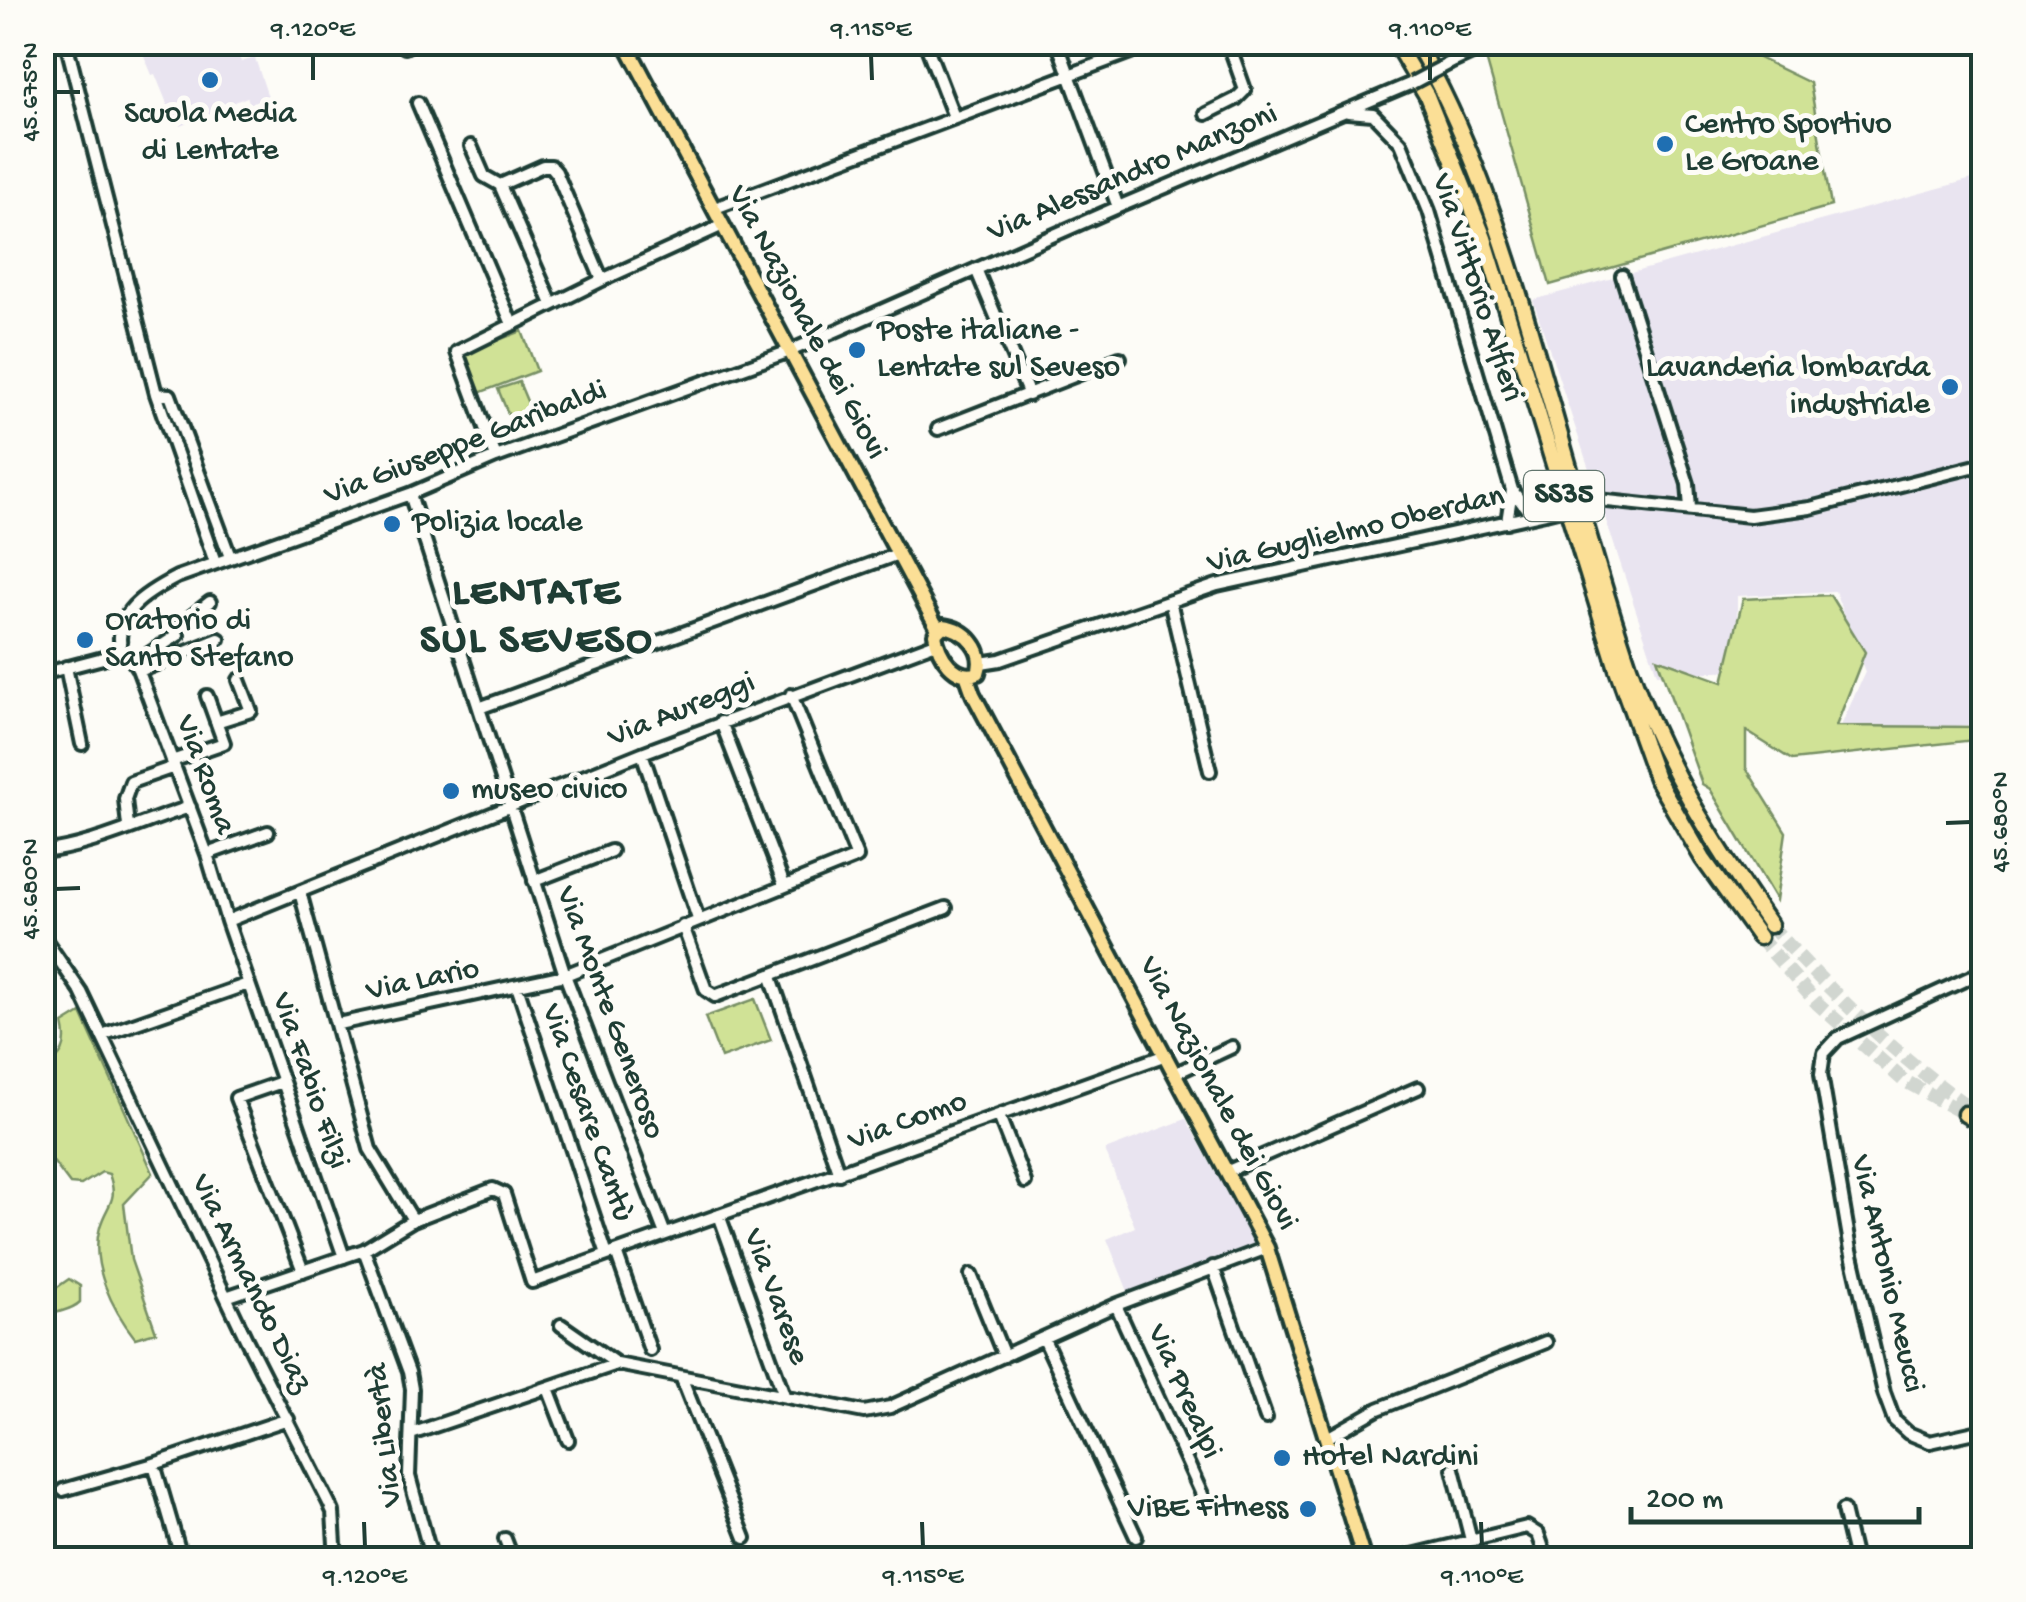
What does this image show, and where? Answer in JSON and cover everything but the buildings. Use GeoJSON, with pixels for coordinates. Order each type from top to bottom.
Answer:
{"type":"FeatureCollection","features":[{"type":"Feature","properties":{"kind":"highway","name":"SS35"},"geometry":{"type":"LineString","coordinates":[[1395,42],[1427,96],[1484,238],[1618,672],[1656,778],[1703,859],[1764,931],[1673,770],[1630,668],[1502,236],[1442,87],[1416,42]]}},
{"type":"Feature","properties":{"kind":"highway"},"geometry":{"type":"LineString","coordinates":[[1984,1115],[1966,1110],[1984,1125]]}},
{"type":"Feature","properties":{"kind":"main road","name":"Via Nazionale dei Giovi"},"geometry":{"type":"LineString","coordinates":[[626,42],[898,554],[937,636],[959,676],[967,677],[972,694],[1268,1248],[1364,1560]]}},
{"type":"Feature","properties":{"kind":"main road","name":"Via Nazionale dei Giovi"},"geometry":{"type":"LineString","coordinates":[[937,636],[948,626],[968,636],[980,662]]}},
{"type":"Feature","properties":{"kind":"main road"},"geometry":{"type":"LineString","coordinates":[[967,677],[978,673],[980,662]]}},
{"type":"Feature","properties":{"kind":"street"},"geometry":{"type":"LineString","coordinates":[[66,42],[156,394],[215,562]]}},
{"type":"Feature","properties":{"kind":"street"},"geometry":{"type":"LineString","coordinates":[[925,42],[954,117]]}},
{"type":"Feature","properties":{"kind":"street"},"geometry":{"type":"LineString","coordinates":[[1057,42],[1118,206]]}},
{"type":"Feature","properties":{"kind":"street"},"geometry":{"type":"LineString","coordinates":[[715,208],[1157,42]]}},
{"type":"Feature","properties":{"kind":"street"},"geometry":{"type":"LineString","coordinates":[[1206,114],[1245,90],[1228,42]]}},
{"type":"Feature","properties":{"kind":"street","name":"Via Alessandro Manzoni"},"geometry":{"type":"LineString","coordinates":[[790,351],[1118,206],[1412,83],[1496,42]]}},
{"type":"Feature","properties":{"kind":"street"},"geometry":{"type":"LineString","coordinates":[[418,103],[512,324]]}},
{"type":"Feature","properties":{"kind":"street","name":"Via Vittorio Alfieri"},"geometry":{"type":"LineString","coordinates":[[1337,113],[1373,114],[1401,143],[1429,211],[1512,490],[1532,516]]}},
{"type":"Feature","properties":{"kind":"street"},"geometry":{"type":"LineString","coordinates":[[471,146],[484,176],[500,185],[552,304]]}},
{"type":"Feature","properties":{"kind":"street"},"geometry":{"type":"LineString","coordinates":[[500,185],[551,166],[602,280]]}},
{"type":"Feature","properties":{"kind":"street"},"geometry":{"type":"LineString","coordinates":[[496,457],[457,352],[723,226]]}},
{"type":"Feature","properties":{"kind":"street"},"geometry":{"type":"LineString","coordinates":[[976,268],[1029,395]]}},
{"type":"Feature","properties":{"kind":"street"},"geometry":{"type":"LineString","coordinates":[[1622,276],[1688,484],[1690,508]]}},
{"type":"Feature","properties":{"kind":"street","name":"Via Giuseppe Garibaldi"},"geometry":{"type":"LineString","coordinates":[[122,653],[119,634],[127,614],[160,586],[215,562],[410,494],[496,457],[790,351]]}},
{"type":"Feature","properties":{"kind":"street"},"geometry":{"type":"LineString","coordinates":[[938,430],[1120,358]]}},
{"type":"Feature","properties":{"kind":"street"},"geometry":{"type":"LineString","coordinates":[[156,394],[170,396],[230,557]]}},
{"type":"Feature","properties":{"kind":"street","name":"Via Guglielmo Oberdan"},"geometry":{"type":"LineString","coordinates":[[980,662],[1000,660],[1217,585],[1598,500],[1690,508],[1728,516],[1778,514],[1984,464]]}},
{"type":"Feature","properties":{"kind":"street"},"geometry":{"type":"LineString","coordinates":[[1507,522],[1512,490]]}},
{"type":"Feature","properties":{"kind":"street","name":"Via Monte Generoso"},"geometry":{"type":"LineString","coordinates":[[410,494],[565,975],[665,1234]]}},
{"type":"Feature","properties":{"kind":"street"},"geometry":{"type":"LineString","coordinates":[[479,708],[898,554]]}},
{"type":"Feature","properties":{"kind":"street"},"geometry":{"type":"LineString","coordinates":[[1170,601],[1210,771]]}},
{"type":"Feature","properties":{"kind":"street"},"geometry":{"type":"LineString","coordinates":[[137,667],[178,635],[174,630],[210,602]]}},
{"type":"Feature","properties":{"kind":"street","name":"Via Aureggi"},"geometry":{"type":"LineString","coordinates":[[226,921],[937,636]]}},
{"type":"Feature","properties":{"kind":"street"},"geometry":{"type":"LineString","coordinates":[[137,667],[219,639]]}},
{"type":"Feature","properties":{"kind":"street"},"geometry":{"type":"LineString","coordinates":[[42,674],[122,653],[137,667]]}},
{"type":"Feature","properties":{"kind":"street"},"geometry":{"type":"LineString","coordinates":[[66,667],[82,744]]}},
{"type":"Feature","properties":{"kind":"street","name":"Via Roma"},"geometry":{"type":"LineString","coordinates":[[137,667],[207,854],[226,921]]}},
{"type":"Feature","properties":{"kind":"street"},"geometry":{"type":"LineString","coordinates":[[216,722],[251,711],[239,680]]}},
{"type":"Feature","properties":{"kind":"street","name":"Via Lario"},"geometry":{"type":"LineString","coordinates":[[338,1024],[565,975],[857,857],[791,695]]}},
{"type":"Feature","properties":{"kind":"street"},"geometry":{"type":"LineString","coordinates":[[128,826],[125,799],[130,782],[175,768],[224,742],[207,696]]}},
{"type":"Feature","properties":{"kind":"street"},"geometry":{"type":"LineString","coordinates":[[721,722],[784,886]]}},
{"type":"Feature","properties":{"kind":"street"},"geometry":{"type":"LineString","coordinates":[[642,753],[698,919]]}},
{"type":"Feature","properties":{"kind":"street"},"geometry":{"type":"LineString","coordinates":[[42,852],[95,841],[128,826],[190,807]]}},
{"type":"Feature","properties":{"kind":"street"},"geometry":{"type":"LineString","coordinates":[[207,854],[268,832]]}},
{"type":"Feature","properties":{"kind":"street"},"geometry":{"type":"LineString","coordinates":[[534,881],[611,851]]}},
{"type":"Feature","properties":{"kind":"street"},"geometry":{"type":"LineString","coordinates":[[226,1297],[364,1250],[413,1220],[370,1149],[300,892]]}},
{"type":"Feature","properties":{"kind":"street"},"geometry":{"type":"LineString","coordinates":[[683,926],[706,990],[715,996],[946,908]]}},
{"type":"Feature","properties":{"kind":"street","name":"Via Fabio Filzi"},"geometry":{"type":"LineString","coordinates":[[226,921],[344,1257]]}},
{"type":"Feature","properties":{"kind":"street","name":"Via Armando Diaz"},"geometry":{"type":"LineString","coordinates":[[42,936],[81,992],[333,1512],[336,1560]]}},
{"type":"Feature","properties":{"kind":"street","name":"Via Antonio Meucci"},"geometry":{"type":"LineString","coordinates":[[1984,971],[1830,1044],[1824,1052],[1821,1074],[1839,1193],[1884,1392],[1894,1420],[1908,1434],[1930,1442],[1984,1430]]}},
{"type":"Feature","properties":{"kind":"street"},"geometry":{"type":"LineString","coordinates":[[771,977],[840,1174]]}},
{"type":"Feature","properties":{"kind":"street"},"geometry":{"type":"LineString","coordinates":[[102,1035],[248,984]]}},
{"type":"Feature","properties":{"kind":"street","name":"Via Cesare Cantù"},"geometry":{"type":"LineString","coordinates":[[517,986],[611,1253],[650,1350]]}},
{"type":"Feature","properties":{"kind":"street"},"geometry":{"type":"LineString","coordinates":[[1176,1073],[1232,1047]]}},
{"type":"Feature","properties":{"kind":"street","name":"Via Como"},"geometry":{"type":"LineString","coordinates":[[413,1220],[487,1190],[500,1190],[532,1282],[1166,1055]]}},
{"type":"Feature","properties":{"kind":"street"},"geometry":{"type":"LineString","coordinates":[[282,1082],[236,1098],[303,1271]]}},
{"type":"Feature","properties":{"kind":"street"},"geometry":{"type":"LineString","coordinates":[[1228,1171],[1418,1088]]}},
{"type":"Feature","properties":{"kind":"street"},"geometry":{"type":"LineString","coordinates":[[999,1116],[1025,1182]]}},
{"type":"Feature","properties":{"kind":"street","name":"Via Varese"},"geometry":{"type":"LineString","coordinates":[[719,1216],[784,1395]]}},
{"type":"Feature","properties":{"kind":"street"},"geometry":{"type":"LineString","coordinates":[[561,1325],[618,1364],[864,1412],[890,1407],[1116,1305],[1268,1248]]}},
{"type":"Feature","properties":{"kind":"street","name":"Via Libertà"},"geometry":{"type":"LineString","coordinates":[[364,1250],[409,1372],[408,1476],[432,1560]]}},
{"type":"Feature","properties":{"kind":"street"},"geometry":{"type":"LineString","coordinates":[[1213,1268],[1266,1418]]}},
{"type":"Feature","properties":{"kind":"street"},"geometry":{"type":"LineString","coordinates":[[971,1276],[1004,1356]]}},
{"type":"Feature","properties":{"kind":"street","name":"Via Prealpi"},"geometry":{"type":"LineString","coordinates":[[1116,1305],[1205,1501]]}},
{"type":"Feature","properties":{"kind":"street"},"geometry":{"type":"LineString","coordinates":[[1044,1339],[1136,1537]]}},
{"type":"Feature","properties":{"kind":"street"},"geometry":{"type":"LineString","coordinates":[[1327,1438],[1378,1409],[1546,1342]]}},
{"type":"Feature","properties":{"kind":"street"},"geometry":{"type":"LineString","coordinates":[[411,1434],[618,1364]]}},
{"type":"Feature","properties":{"kind":"street"},"geometry":{"type":"LineString","coordinates":[[682,1379],[745,1538]]}},
{"type":"Feature","properties":{"kind":"street"},"geometry":{"type":"LineString","coordinates":[[548,1388],[568,1440]]}},
{"type":"Feature","properties":{"kind":"street"},"geometry":{"type":"LineString","coordinates":[[63,1490],[288,1419]]}},
{"type":"Feature","properties":{"kind":"street"},"geometry":{"type":"LineString","coordinates":[[154,1464],[182,1560]]}},
{"type":"Feature","properties":{"kind":"street"},"geometry":{"type":"LineString","coordinates":[[1453,1468],[1472,1540]]}},
{"type":"Feature","properties":{"kind":"street"},"geometry":{"type":"LineString","coordinates":[[1843,1510],[1855,1560]]}},
{"type":"Feature","properties":{"kind":"street"},"geometry":{"type":"LineString","coordinates":[[1392,1560],[1527,1527],[1538,1534],[1547,1560]]}},
{"type":"Feature","properties":{"kind":"street"},"geometry":{"type":"LineString","coordinates":[[504,1539],[513,1560]]}},
{"type":"Feature","properties":{"kind":"shaded area","name":"Scuola Media di Lentate"},"geometry":{"type":"Polygon","coordinates":[[[144,43],[234,43],[241,62],[255,58],[268,97],[250,104],[247,97],[223,107],[225,114],[211,119],[208,115],[180,126],[155,74],[152,75],[142,51],[146,49],[144,43]]]}},
{"type":"Feature","properties":{"kind":"shaded area"},"geometry":{"type":"Polygon","coordinates":[[[1983,176],[1983,740],[1978,724],[1836,737],[1865,672],[1835,591],[1737,596],[1737,671],[1657,674],[1533,300],[1983,176]]]}},
{"type":"Feature","properties":{"kind":"shaded area"},"geometry":{"type":"Polygon","coordinates":[[[1186,1119],[1259,1251],[1131,1299],[1107,1239],[1135,1227],[1105,1150],[1186,1119]]]}},
{"type":"Feature","properties":{"kind":"green space","name":"Centro Sportivo Le Groane"},"geometry":{"type":"Polygon","coordinates":[[[1514,43],[1728,43],[1810,83],[1831,206],[1550,285],[1485,55],[1514,43]]]}},
{"type":"Feature","properties":{"kind":"green space"},"geometry":{"type":"Polygon","coordinates":[[[522,331],[537,371],[479,393],[464,353],[522,331]]]}},
{"type":"Feature","properties":{"kind":"green space"},"geometry":{"type":"Polygon","coordinates":[[[519,382],[532,413],[511,421],[498,389],[519,382]]]}},
{"type":"Feature","properties":{"kind":"green space"},"geometry":{"type":"Polygon","coordinates":[[[167,398],[224,555],[218,557],[163,400],[167,398]]]}},
{"type":"Feature","properties":{"kind":"green space"},"geometry":{"type":"Polygon","coordinates":[[[1830,595],[1865,652],[1836,726],[1983,727],[1983,762],[1974,740],[1792,760],[1746,731],[1746,768],[1786,832],[1776,900],[1710,789],[1702,784],[1657,658],[1723,682],[1743,599],[1830,595]]]}},
{"type":"Feature","properties":{"kind":"green space"},"geometry":{"type":"Polygon","coordinates":[[[755,999],[771,1040],[721,1058],[705,1017],[755,999]]]}},
{"type":"Feature","properties":{"kind":"green space"},"geometry":{"type":"Polygon","coordinates":[[[81,1013],[153,1173],[124,1204],[131,1260],[156,1332],[135,1338],[111,1300],[100,1271],[97,1241],[112,1197],[109,1174],[102,1172],[81,1185],[70,1184],[43,1148],[43,1071],[62,1051],[63,1024],[81,1013]]]}},
{"type":"Feature","properties":{"kind":"green space"},"geometry":{"type":"Polygon","coordinates":[[[69,1279],[80,1286],[80,1302],[43,1321],[43,1297],[69,1279]]]}},
{"type":"Feature","properties":{"kind":"tunnel"},"geometry":{"type":"LineString","coordinates":[[1770,925],[1864,1021],[1967,1106]]}},
{"type":"Feature","properties":{"kind":"tunnel"},"geometry":{"type":"LineString","coordinates":[[1759,937],[1817,1003],[1903,1080],[1965,1114]]}},
{"type":"Feature","properties":{"kind":"place","name":"Scuola Media di Lentate"},"geometry":{"type":"Point","coordinates":[210,80]}},
{"type":"Feature","properties":{"kind":"place","name":"Centro Sportivo Le Groane"},"geometry":{"type":"Point","coordinates":[1665,144]}},
{"type":"Feature","properties":{"kind":"place","name":"Poste italiane - Lentate sul Seveso"},"geometry":{"type":"Point","coordinates":[857,350]}},
{"type":"Feature","properties":{"kind":"place","name":"Lavanderia lombarda industriale"},"geometry":{"type":"Point","coordinates":[1950,387]}},
{"type":"Feature","properties":{"kind":"place","name":"Polizia locale"},"geometry":{"type":"Point","coordinates":[392,524]}},
{"type":"Feature","properties":{"kind":"place","name":"Oratorio di Santo Stefano"},"geometry":{"type":"Point","coordinates":[85,640]}},
{"type":"Feature","properties":{"kind":"place","name":"museo civico"},"geometry":{"type":"Point","coordinates":[451,791]}},
{"type":"Feature","properties":{"kind":"place","name":"Hotel Nardini"},"geometry":{"type":"Point","coordinates":[1282,1458]}},
{"type":"Feature","properties":{"kind":"place","name":"ViBE Fitness"},"geometry":{"type":"Point","coordinates":[1308,1509]}},
{"type":"Feature","properties":{"kind":"district","name":"LENTATE SUL SEVESO"},"geometry":{"type":"Point","coordinates":[537,618]}}]}
